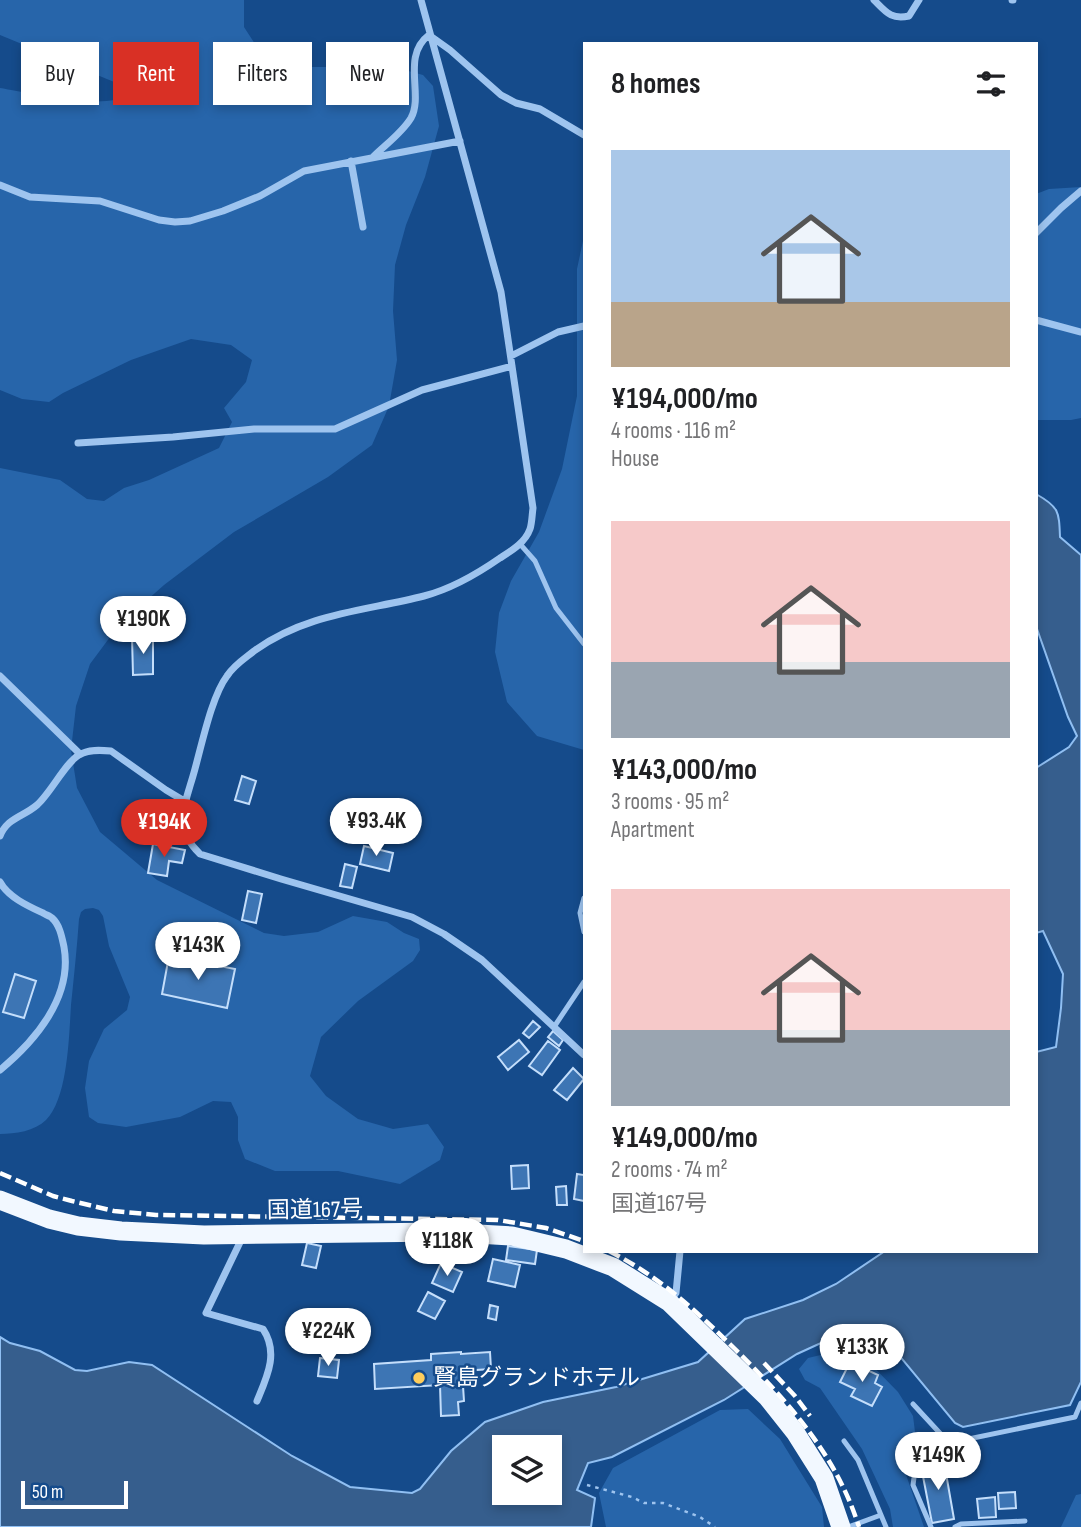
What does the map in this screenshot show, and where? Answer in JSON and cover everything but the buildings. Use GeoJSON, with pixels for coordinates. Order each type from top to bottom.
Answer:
{"type":"FeatureCollection","features":[{"type":"Feature","properties":{"kind":"highway","name":"国道167号"},"geometry":{"type":"LineString","coordinates":[[0,1200],[49,1219],[78,1226],[162,1234],[244,1236],[443,1232],[512,1236],[566,1249],[613,1267],[669,1302],[768,1398],[824,1478],[841,1527]]}},
{"type":"Feature","properties":{"kind":"street"},"geometry":{"type":"LineString","coordinates":[[421,0],[500,292],[533,508],[530,530],[520,544],[466,580],[426,596],[333,615],[292,629],[237,664],[225,677],[216,694],[186,802],[183,829],[192,846],[200,853],[412,917],[444,934],[482,960],[583,1054]]}},
{"type":"Feature","properties":{"kind":"street"},"geometry":{"type":"LineString","coordinates":[[874,0],[886,13],[900,18],[909,16],[919,0]]}},
{"type":"Feature","properties":{"kind":"street"},"geometry":{"type":"LineString","coordinates":[[429,36],[501,95],[516,103],[540,109],[583,134]]}},
{"type":"Feature","properties":{"kind":"street"},"geometry":{"type":"LineString","coordinates":[[372,157],[413,116],[417,53],[421,41],[429,36]]}},
{"type":"Feature","properties":{"kind":"street"},"geometry":{"type":"LineString","coordinates":[[0,185],[30,197],[100,201],[143,216],[175,222],[190,221],[260,196],[304,171],[460,141]]}},
{"type":"Feature","properties":{"kind":"street"},"geometry":{"type":"LineString","coordinates":[[351,161],[363,227]]}},
{"type":"Feature","properties":{"kind":"street"},"geometry":{"type":"LineString","coordinates":[[1038,231],[1081,191]]}},
{"type":"Feature","properties":{"kind":"street"},"geometry":{"type":"LineString","coordinates":[[1038,321],[1081,332]]}},
{"type":"Feature","properties":{"kind":"street"},"geometry":{"type":"LineString","coordinates":[[511,356],[548,336],[583,326]]}},
{"type":"Feature","properties":{"kind":"street"},"geometry":{"type":"LineString","coordinates":[[78,443],[254,429],[335,429],[422,390],[512,366]]}},
{"type":"Feature","properties":{"kind":"street"},"geometry":{"type":"LineString","coordinates":[[0,676],[80,754]]}},
{"type":"Feature","properties":{"kind":"street"},"geometry":{"type":"LineString","coordinates":[[0,836],[8,822],[38,804],[77,755],[101,750],[111,751],[186,802]]}},
{"type":"Feature","properties":{"kind":"street"},"geometry":{"type":"LineString","coordinates":[[0,882],[14,897],[52,918],[59,927],[66,957],[60,995],[46,1021],[0,1070]]}},
{"type":"Feature","properties":{"kind":"street"},"geometry":{"type":"LineString","coordinates":[[244,1236],[205,1313],[263,1328],[269,1338],[269,1368],[257,1401]]}},
{"type":"Feature","properties":{"kind":"street"},"geometry":{"type":"LineString","coordinates":[[669,1302],[676,1293],[680,1253]]}},
{"type":"Feature","properties":{"kind":"lane"},"geometry":{"type":"LineString","coordinates":[[520,544],[535,561],[556,608],[583,642]]}},
{"type":"Feature","properties":{"kind":"lane"},"geometry":{"type":"LineString","coordinates":[[583,902],[580,913],[583,927]]}},
{"type":"Feature","properties":{"kind":"lane"},"geometry":{"type":"LineString","coordinates":[[554,1027],[583,984]]}},
{"type":"Feature","properties":{"kind":"lane"},"geometry":{"type":"LineString","coordinates":[[931,1527],[913,1485],[916,1463],[949,1443],[1075,1417],[1081,1403]]}},
{"type":"Feature","properties":{"kind":"lane"},"geometry":{"type":"LineString","coordinates":[[913,1404],[949,1443]]}},
{"type":"Feature","properties":{"kind":"lane"},"geometry":{"type":"LineString","coordinates":[[844,1441],[858,1460],[886,1527]]}},
{"type":"Feature","properties":{"kind":"lane"},"geometry":{"type":"LineString","coordinates":[[848,1527],[881,1515]]}},
{"type":"Feature","properties":{"kind":"lane"},"geometry":{"type":"LineString","coordinates":[[955,1527],[961,1524],[1025,1521]]}},
{"type":"Feature","properties":{"kind":"path"},"geometry":{"type":"LineString","coordinates":[[587,1485],[632,1497],[644,1503],[663,1503],[700,1517],[715,1527]]}},
{"type":"Feature","properties":{"kind":"shaded area"},"geometry":{"type":"Polygon","coordinates":[[[0,0],[244,0],[244,27],[254,42],[213,42],[213,105],[312,105],[312,67],[326,67],[326,105],[409,105],[409,71],[423,75],[433,86],[439,126],[395,265],[393,311],[397,360],[389,406],[372,445],[328,477],[234,532],[164,585],[119,625],[90,664],[76,706],[71,750],[77,788],[100,832],[157,880],[264,933],[284,936],[318,932],[353,916],[387,922],[419,939],[420,950],[413,961],[358,1001],[321,1037],[310,1076],[326,1096],[358,1119],[393,1129],[428,1124],[444,1147],[440,1160],[400,1184],[338,1171],[275,1171],[245,1159],[238,1140],[238,1117],[231,1102],[213,1101],[180,1117],[126,1127],[98,1123],[89,1117],[85,1088],[89,1061],[104,1029],[127,1010],[130,997],[109,946],[103,916],[99,910],[93,908],[81,912],[79,919],[68,1049],[59,1097],[53,1110],[41,1124],[24,1131],[0,1134],[0,468],[60,480],[87,499],[104,501],[124,488],[149,480],[219,448],[232,422],[224,408],[246,382],[252,360],[231,345],[191,339],[131,360],[49,402],[22,399],[0,390],[0,88],[21,92],[21,105],[99,105],[99,101],[113,100],[113,105],[199,105],[199,42],[113,42],[113,82],[99,76],[99,42],[21,44],[0,35],[0,0]]]}},
{"type":"Feature","properties":{"kind":"shaded area"},"geometry":{"type":"Polygon","coordinates":[[[1081,187],[1081,418],[1071,420],[1038,420],[1038,193],[1049,189],[1081,187]]]}},
{"type":"Feature","properties":{"kind":"shaded area"},"geometry":{"type":"Polygon","coordinates":[[[583,241],[583,750],[537,736],[507,702],[495,652],[499,613],[511,581],[539,532],[562,469],[577,396],[577,269],[583,241]]]}},
{"type":"Feature","properties":{"kind":"shaded area"},"geometry":{"type":"Polygon","coordinates":[[[1038,495],[1056,511],[1060,537],[1081,555],[1081,1382],[1070,1405],[963,1427],[955,1423],[884,1337],[867,1332],[834,1337],[797,1354],[724,1400],[612,1457],[588,1463],[577,1490],[595,1498],[591,1527],[0,1527],[0,1337],[10,1343],[40,1351],[75,1370],[87,1371],[129,1362],[152,1365],[292,1456],[350,1487],[412,1493],[420,1489],[451,1451],[485,1422],[543,1402],[616,1387],[698,1362],[745,1319],[803,1300],[836,1284],[882,1253],[1038,1253],[1038,1052],[1056,1047],[1063,974],[1043,931],[1038,932],[1038,767],[1069,747],[1077,736],[1038,632],[1038,495]]]}},
{"type":"Feature","properties":{"kind":"shaded area"},"geometry":{"type":"Polygon","coordinates":[[[854,1347],[898,1392],[913,1416],[915,1432],[903,1446],[902,1463],[924,1527],[893,1527],[890,1509],[862,1449],[820,1388],[805,1380],[799,1369],[808,1358],[854,1347]]]}},
{"type":"Feature","properties":{"kind":"shaded area"},"geometry":{"type":"Polygon","coordinates":[[[748,1409],[780,1439],[822,1507],[824,1527],[606,1527],[599,1493],[613,1468],[720,1410],[748,1409]]]}},
{"type":"Feature","properties":{"kind":"shaded area"},"geometry":{"type":"Polygon","coordinates":[[[1081,1494],[1081,1527],[1061,1527],[1076,1495],[1081,1494]]]}},
{"type":"Feature","properties":{"kind":"railway"},"geometry":{"type":"LineString","coordinates":[[0,1173],[53,1196],[114,1211],[156,1215],[498,1220],[546,1228],[583,1241]]}},
{"type":"Feature","properties":{"kind":"railway"},"geometry":{"type":"LineString","coordinates":[[613,1253],[676,1295],[774,1389],[824,1453],[859,1527]]}},
{"type":"Feature","properties":{"kind":"railway"},"geometry":{"type":"LineString","coordinates":[[764,1363],[810,1416]]}},
{"type":"Feature","properties":{"kind":"place","name":"賢島グランドホテル"},"geometry":{"type":"Point","coordinates":[419,1378]}}]}
